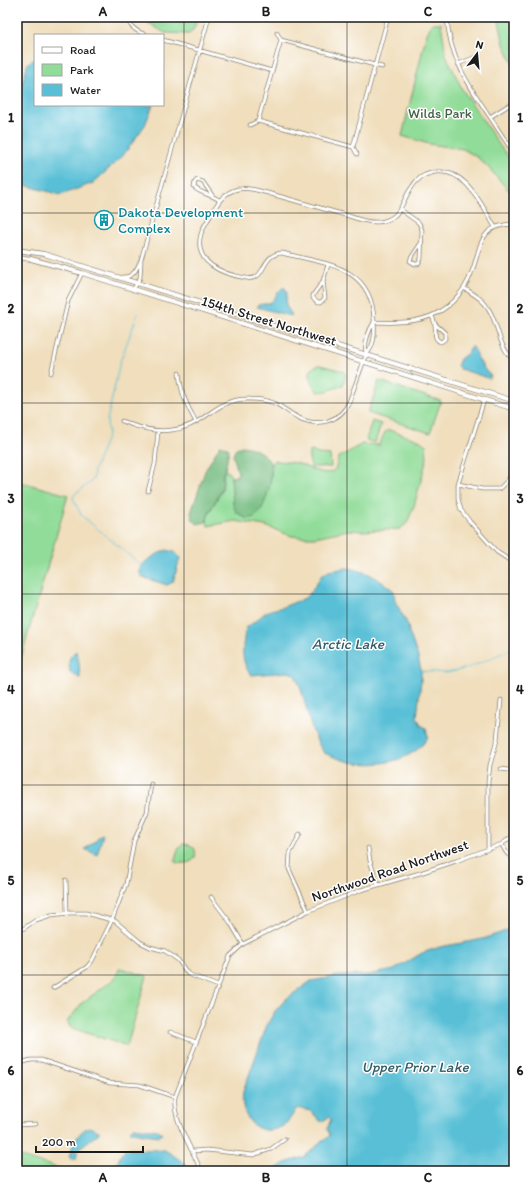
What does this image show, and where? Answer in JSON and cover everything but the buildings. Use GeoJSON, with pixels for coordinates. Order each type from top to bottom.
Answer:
{"type":"FeatureCollection","features":[{"type":"Feature","properties":{"kind":"street"},"geometry":{"type":"LineString","coordinates":[[127,17],[130,26],[145,34]]}},
{"type":"Feature","properties":{"kind":"street"},"geometry":{"type":"LineString","coordinates":[[118,277],[128,278],[136,271],[141,260],[209,17]]}},
{"type":"Feature","properties":{"kind":"street"},"geometry":{"type":"LineString","coordinates":[[353,147],[388,17]]}},
{"type":"Feature","properties":{"kind":"street"},"geometry":{"type":"LineString","coordinates":[[447,17],[451,42],[462,74],[473,94],[514,153]]}},
{"type":"Feature","properties":{"kind":"street"},"geometry":{"type":"LineString","coordinates":[[277,33],[281,40],[382,67]]}},
{"type":"Feature","properties":{"kind":"street"},"geometry":{"type":"LineString","coordinates":[[164,40],[272,71]]}},
{"type":"Feature","properties":{"kind":"street"},"geometry":{"type":"LineString","coordinates":[[258,121],[281,40]]}},
{"type":"Feature","properties":{"kind":"street"},"geometry":{"type":"LineString","coordinates":[[458,64],[479,56]]}},
{"type":"Feature","properties":{"kind":"street"},"geometry":{"type":"LineString","coordinates":[[490,117],[509,106]]}},
{"type":"Feature","properties":{"kind":"street"},"geometry":{"type":"LineString","coordinates":[[250,125],[258,121],[353,147],[357,154]]}},
{"type":"Feature","properties":{"kind":"street"},"geometry":{"type":"LineString","coordinates":[[122,421],[134,426],[158,431],[176,430],[196,422],[222,405],[232,401],[244,399],[272,402],[281,406],[296,417],[311,422],[326,422],[334,419],[346,410],[363,361],[372,349],[375,336],[372,304],[369,296],[362,284],[344,270],[282,253],[276,253],[271,256],[260,274],[250,279],[214,268],[204,259],[200,246],[202,232],[219,200],[232,191],[246,188],[304,202],[330,211],[373,222],[379,222],[390,218],[401,210],[411,188],[416,181],[435,172],[449,173],[461,178],[466,183],[495,227]]}},
{"type":"Feature","properties":{"kind":"street"},"geometry":{"type":"LineString","coordinates":[[212,195],[203,182],[200,180],[195,182],[195,189],[212,195],[219,200]]}},
{"type":"Feature","properties":{"kind":"street"},"geometry":{"type":"LineString","coordinates":[[401,210],[419,223],[422,236],[420,262],[415,264],[410,261],[410,258],[421,243]]}},
{"type":"Feature","properties":{"kind":"street"},"geometry":{"type":"LineString","coordinates":[[374,322],[415,320],[432,316],[441,311],[452,303],[464,288],[472,274],[481,242],[495,227],[514,224]]}},
{"type":"Feature","properties":{"kind":"street","name":"154th Street Northwest"},"geometry":{"type":"LineString","coordinates":[[17,250],[44,254],[514,401]]}},
{"type":"Feature","properties":{"kind":"street","name":"154th Street Northwest"},"geometry":{"type":"LineString","coordinates":[[17,257],[31,259],[82,273],[514,409]]}},
{"type":"Feature","properties":{"kind":"street"},"geometry":{"type":"LineString","coordinates":[[133,290],[140,278],[141,260]]}},
{"type":"Feature","properties":{"kind":"street"},"geometry":{"type":"LineString","coordinates":[[322,282],[325,298],[321,302],[318,302],[313,298],[322,282],[328,265]]}},
{"type":"Feature","properties":{"kind":"street"},"geometry":{"type":"LineString","coordinates":[[51,373],[68,301],[82,273]]}},
{"type":"Feature","properties":{"kind":"street"},"geometry":{"type":"LineString","coordinates":[[464,288],[488,306],[505,351],[514,360]]}},
{"type":"Feature","properties":{"kind":"street"},"geometry":{"type":"LineString","coordinates":[[432,316],[435,324],[435,337],[438,341],[443,340],[446,336],[445,333],[435,324]]}},
{"type":"Feature","properties":{"kind":"street"},"geometry":{"type":"LineString","coordinates":[[366,355],[365,347],[370,329],[374,322]]}},
{"type":"Feature","properties":{"kind":"street"},"geometry":{"type":"LineString","coordinates":[[179,373],[184,400],[196,422]]}},
{"type":"Feature","properties":{"kind":"street"},"geometry":{"type":"LineString","coordinates":[[484,400],[458,484],[457,494],[459,505],[464,516],[497,552],[514,563]]}},
{"type":"Feature","properties":{"kind":"street"},"geometry":{"type":"LineString","coordinates":[[148,491],[155,464],[158,431]]}},
{"type":"Feature","properties":{"kind":"street"},"geometry":{"type":"LineString","coordinates":[[458,484],[482,489],[499,490],[509,479],[514,465]]}},
{"type":"Feature","properties":{"kind":"street"},"geometry":{"type":"LineString","coordinates":[[488,849],[488,782],[490,765],[497,740],[501,700]]}},
{"type":"Feature","properties":{"kind":"street"},"geometry":{"type":"LineString","coordinates":[[501,769],[514,771]]}},
{"type":"Feature","properties":{"kind":"street"},"geometry":{"type":"LineString","coordinates":[[53,988],[87,967],[92,961],[112,920],[126,884],[134,841],[147,812],[151,784]]}},
{"type":"Feature","properties":{"kind":"street"},"geometry":{"type":"LineString","coordinates":[[300,834],[290,853],[289,869],[308,911]]}},
{"type":"Feature","properties":{"kind":"street","name":"Northwood Road Northwest"},"geometry":{"type":"LineString","coordinates":[[200,1171],[193,1151],[177,1116],[174,1104],[196,1042],[230,956],[243,944],[308,911],[361,890],[439,867],[502,844],[514,835]]}},
{"type":"Feature","properties":{"kind":"street"},"geometry":{"type":"LineString","coordinates":[[502,844],[504,850],[514,858]]}},
{"type":"Feature","properties":{"kind":"street"},"geometry":{"type":"LineString","coordinates":[[368,848],[370,861],[378,885]]}},
{"type":"Feature","properties":{"kind":"street"},"geometry":{"type":"LineString","coordinates":[[66,880],[67,913]]}},
{"type":"Feature","properties":{"kind":"street"},"geometry":{"type":"LineString","coordinates":[[211,897],[230,922],[243,944]]}},
{"type":"Feature","properties":{"kind":"street"},"geometry":{"type":"LineString","coordinates":[[17,934],[36,920],[51,915],[86,913],[112,920],[129,931],[140,942],[150,947],[165,951],[178,960],[188,974],[218,986]]}},
{"type":"Feature","properties":{"kind":"street"},"geometry":{"type":"LineString","coordinates":[[170,1032],[196,1042]]}},
{"type":"Feature","properties":{"kind":"street"},"geometry":{"type":"LineString","coordinates":[[17,1064],[31,1060],[41,1060],[110,1083],[140,1085],[175,1098]]}},
{"type":"Feature","properties":{"kind":"street"},"geometry":{"type":"LineString","coordinates":[[17,1125],[36,1124]]}},
{"type":"Feature","properties":{"kind":"street"},"geometry":{"type":"LineString","coordinates":[[193,1151],[207,1150],[253,1156],[270,1149],[285,1139]]}},
{"type":"Feature","properties":{"kind":"green space"},"geometry":{"type":"Polygon","coordinates":[[[142,17],[196,17],[196,24],[189,34],[165,33],[144,20],[142,17]]]}},
{"type":"Feature","properties":{"kind":"green space"},"geometry":{"type":"Polygon","coordinates":[[[498,17],[514,17],[514,66],[504,44],[498,17]]]}},
{"type":"Feature","properties":{"kind":"green space","name":"Wilds Park"},"geometry":{"type":"Polygon","coordinates":[[[432,23],[441,23],[446,55],[462,89],[500,146],[514,164],[514,193],[510,192],[477,157],[463,149],[429,144],[402,136],[426,36],[432,23]]]}},
{"type":"Feature","properties":{"kind":"green space"},"geometry":{"type":"Polygon","coordinates":[[[320,365],[343,371],[346,374],[343,385],[327,391],[318,392],[311,380],[310,372],[312,369],[320,365]]]}},
{"type":"Feature","properties":{"kind":"green space"},"geometry":{"type":"Polygon","coordinates":[[[379,381],[441,401],[430,433],[368,413],[379,381]]]}},
{"type":"Feature","properties":{"kind":"green space"},"geometry":{"type":"Polygon","coordinates":[[[372,421],[381,424],[375,443],[366,440],[372,421]]]}},
{"type":"Feature","properties":{"kind":"green space"},"geometry":{"type":"Polygon","coordinates":[[[389,430],[419,440],[426,445],[427,458],[414,506],[407,523],[400,529],[362,531],[348,530],[315,537],[301,537],[292,536],[265,526],[235,521],[208,526],[208,516],[222,489],[225,470],[231,477],[233,504],[271,478],[271,464],[274,460],[296,463],[317,471],[328,473],[333,471],[336,467],[338,458],[362,444],[379,445],[385,432],[389,430]]]}},
{"type":"Feature","properties":{"kind":"green space"},"geometry":{"type":"Polygon","coordinates":[[[220,445],[229,449],[223,474],[222,488],[206,522],[197,524],[193,520],[191,513],[205,471],[220,445]]]}},
{"type":"Feature","properties":{"kind":"green space"},"geometry":{"type":"Polygon","coordinates":[[[242,446],[255,449],[262,453],[268,459],[271,468],[270,483],[263,507],[256,516],[247,519],[236,512],[233,504],[231,477],[236,476],[238,473],[233,455],[236,448],[242,446]]]}},
{"type":"Feature","properties":{"kind":"green space"},"geometry":{"type":"Polygon","coordinates":[[[312,451],[318,454],[330,455],[331,467],[311,467],[309,452],[312,451]]]}},
{"type":"Feature","properties":{"kind":"green space"},"geometry":{"type":"Polygon","coordinates":[[[17,481],[68,495],[17,672],[17,481]]]}},
{"type":"Feature","properties":{"kind":"green space"},"geometry":{"type":"Polygon","coordinates":[[[183,844],[190,845],[194,848],[194,859],[189,862],[175,862],[177,852],[183,844]]]}},
{"type":"Feature","properties":{"kind":"green space"},"geometry":{"type":"Polygon","coordinates":[[[120,968],[147,976],[127,1046],[71,1028],[67,1022],[82,1003],[114,979],[120,968]]]}},
{"type":"Feature","properties":{"kind":"green space"},"geometry":{"type":"Polygon","coordinates":[[[17,1156],[69,1171],[17,1171],[17,1156]]]}},
{"type":"Feature","properties":{"kind":"water"},"geometry":{"type":"Polygon","coordinates":[[[34,60],[34,106],[153,106],[145,125],[122,157],[93,183],[61,195],[17,183],[17,101],[28,63],[34,60]]]}},
{"type":"Feature","properties":{"kind":"water"},"geometry":{"type":"Polygon","coordinates":[[[283,288],[285,288],[287,292],[286,306],[292,315],[290,316],[257,307],[258,305],[271,302],[283,288]]]}},
{"type":"Feature","properties":{"kind":"water"},"geometry":{"type":"Polygon","coordinates":[[[472,346],[482,366],[491,376],[490,378],[460,369],[457,366],[460,359],[469,352],[472,346]]]}},
{"type":"Feature","properties":{"kind":"water"},"geometry":{"type":"Polygon","coordinates":[[[166,550],[175,552],[180,558],[173,582],[167,585],[142,577],[139,571],[141,567],[150,558],[166,550]]]}},
{"type":"Feature","properties":{"kind":"water","name":"Arctic Lake"},"geometry":{"type":"Polygon","coordinates":[[[347,568],[362,571],[382,582],[394,591],[395,601],[408,625],[418,657],[421,670],[421,680],[417,717],[421,725],[426,728],[428,737],[414,752],[394,761],[371,764],[360,763],[347,761],[324,753],[314,735],[303,694],[295,675],[289,672],[251,675],[243,658],[246,627],[271,610],[305,598],[312,591],[321,576],[329,571],[347,568]]]}},
{"type":"Feature","properties":{"kind":"water"},"geometry":{"type":"Polygon","coordinates":[[[76,651],[79,662],[80,678],[70,673],[70,658],[76,651]]]}},
{"type":"Feature","properties":{"kind":"water"},"geometry":{"type":"Polygon","coordinates":[[[101,834],[103,835],[97,855],[85,849],[94,842],[101,834]]]}},
{"type":"Feature","properties":{"kind":"water","name":"Upper Prior Lake"},"geometry":{"type":"Polygon","coordinates":[[[514,928],[514,1171],[272,1171],[285,1163],[304,1157],[322,1140],[326,1139],[330,1135],[327,1129],[331,1119],[329,1117],[321,1122],[311,1111],[297,1108],[284,1126],[272,1130],[264,1130],[251,1123],[244,1109],[242,1101],[243,1092],[267,1025],[275,1011],[286,999],[311,981],[338,976],[368,975],[394,970],[422,953],[440,947],[483,939],[514,928]]]}},
{"type":"Feature","properties":{"kind":"water"},"geometry":{"type":"Polygon","coordinates":[[[89,1127],[99,1131],[99,1133],[78,1149],[76,1159],[71,1159],[69,1157],[76,1139],[85,1129],[89,1127]]]}},
{"type":"Feature","properties":{"kind":"water"},"geometry":{"type":"Polygon","coordinates":[[[134,1127],[158,1130],[163,1134],[159,1136],[132,1132],[130,1130],[134,1127]]]}},
{"type":"Feature","properties":{"kind":"water"},"geometry":{"type":"Polygon","coordinates":[[[125,1149],[164,1150],[186,1164],[190,1171],[113,1171],[125,1149]]]}},
{"type":"Feature","properties":{"kind":"waterway"},"geometry":{"type":"LineString","coordinates":[[138,313],[120,362],[107,421],[108,435],[94,470],[93,480],[74,495],[73,498],[81,515],[141,565]]}},
{"type":"Feature","properties":{"kind":"waterway"},"geometry":{"type":"LineString","coordinates":[[421,671],[447,673],[468,668],[514,648]]}},
{"type":"Feature","properties":{"kind":"place","name":"Dakota Development Complex"},"geometry":{"type":"Point","coordinates":[104,220]}}]}
